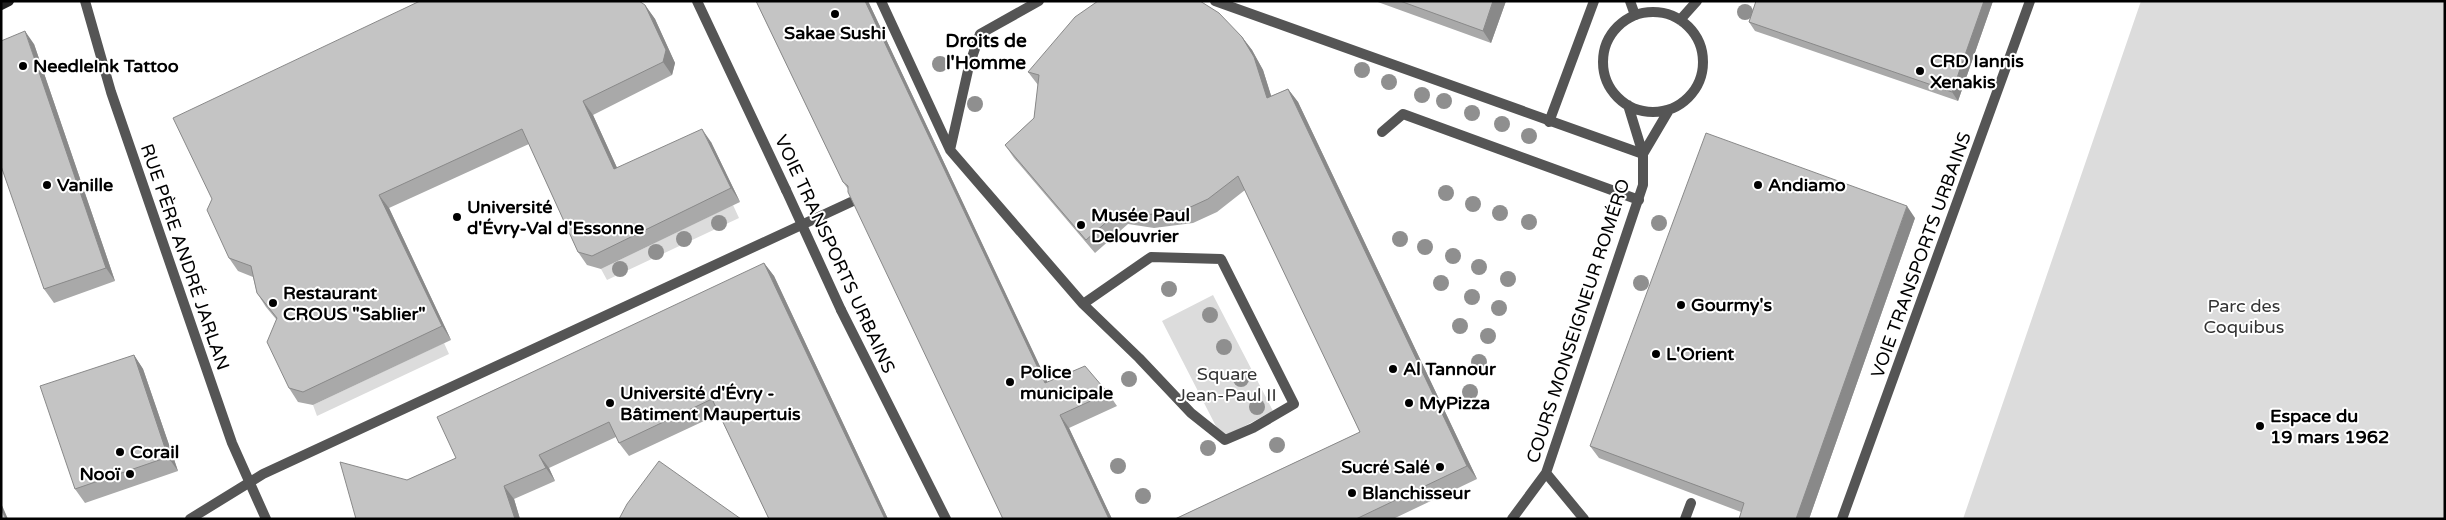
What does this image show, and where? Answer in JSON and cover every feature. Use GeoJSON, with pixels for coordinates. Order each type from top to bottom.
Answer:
{"type":"FeatureCollection","features":[{"type":"Feature","properties":{"kind":"main road"},"geometry":{"type":"LineString","coordinates":[[1,5],[10,1]]}},
{"type":"Feature","properties":{"kind":"street","name":"RUE PÈRE ANDRÉ JARLAN"},"geometry":{"type":"LineString","coordinates":[[85,1],[114,101],[217,399],[266,519]]}},
{"type":"Feature","properties":{"kind":"street","name":"VOIE TRANSPORTS URBAINS"},"geometry":{"type":"LineString","coordinates":[[696,1],[841,310],[946,519]]}},
{"type":"Feature","properties":{"kind":"street"},"geometry":{"type":"LineString","coordinates":[[881,1],[950,150],[1082,304],[1139,358],[1191,413],[1225,440],[1253,428],[1294,404],[1221,259],[1151,257],[1082,304]]}},
{"type":"Feature","properties":{"kind":"street"},"geometry":{"type":"LineString","coordinates":[[950,150],[969,66],[980,34],[1039,1]]}},
{"type":"Feature","properties":{"kind":"street"},"geometry":{"type":"LineString","coordinates":[[1215,1],[1549,122],[1643,154],[1669,110],[1690,96],[1702,73],[1703,58],[1700,43],[1692,30],[1680,20],[1658,12],[1635,15],[1630,1]]}},
{"type":"Feature","properties":{"kind":"street"},"geometry":{"type":"LineString","coordinates":[[1549,122],[1594,1]]}},
{"type":"Feature","properties":{"kind":"street"},"geometry":{"type":"LineString","coordinates":[[1680,20],[1697,1]]}},
{"type":"Feature","properties":{"kind":"street","name":"VOIE TRANSPORTS URBAINS"},"geometry":{"type":"LineString","coordinates":[[1842,519],[2030,1]]}},
{"type":"Feature","properties":{"kind":"street","name":"COURS MONSEIGNEUR ROMÉRO"},"geometry":{"type":"LineString","coordinates":[[1635,15],[1623,22],[1613,32],[1606,44],[1603,58],[1604,72],[1608,85],[1628,105],[1655,112],[1669,110]]}},
{"type":"Feature","properties":{"kind":"street","name":"COURS MONSEIGNEUR ROMÉRO"},"geometry":{"type":"LineString","coordinates":[[1512,519],[1546,473],[1643,186],[1643,154],[1628,105]]}},
{"type":"Feature","properties":{"kind":"street"},"geometry":{"type":"LineString","coordinates":[[1382,132],[1402,114],[1639,200]]}},
{"type":"Feature","properties":{"kind":"street"},"geometry":{"type":"LineString","coordinates":[[190,519],[250,481],[851,202]]}},
{"type":"Feature","properties":{"kind":"street"},"geometry":{"type":"LineString","coordinates":[[1546,473],[1584,519]]}},
{"type":"Feature","properties":{"kind":"street"},"geometry":{"type":"LineString","coordinates":[[1685,519],[1691,502]]}},
{"type":"Feature","properties":{"kind":"green space","name":"Parc des Coquibus"},"geometry":{"type":"Polygon","coordinates":[[[2141,1],[2445,1],[2445,519],[1963,519],[2141,1]]]}},
{"type":"Feature","properties":{"kind":"green space"},"geometry":{"type":"Polygon","coordinates":[[[733,205],[739,218],[607,280],[601,269],[733,205]]]}},
{"type":"Feature","properties":{"kind":"green space","name":"Square Jean-Paul II"},"geometry":{"type":"Polygon","coordinates":[[[1213,295],[1273,411],[1222,438],[1162,321],[1213,295]]]}},
{"type":"Feature","properties":{"kind":"green space"},"geometry":{"type":"Polygon","coordinates":[[[444,343],[449,354],[317,416],[313,405],[444,343]]]}},
{"type":"Feature","properties":{"kind":"building","name":"Université d'Évry-Val d'Essonne"},"geometry":{"type":"Polygon","coordinates":[[[420,1],[639,1],[645,5],[666,50],[663,62],[583,101],[614,169],[702,129],[731,188],[592,256],[578,252],[522,129],[379,195],[442,326],[303,392],[289,388],[267,342],[277,318],[257,293],[251,266],[229,258],[207,210],[212,199],[173,118],[420,1]]]}},
{"type":"Feature","properties":{"kind":"building"},"geometry":{"type":"Polygon","coordinates":[[[756,1],[865,1],[1045,383],[1085,366],[1108,393],[1060,415],[1109,519],[1003,519],[848,192],[848,186],[843,182],[756,1]]]}},
{"type":"Feature","properties":{"kind":"building"},"geometry":{"type":"Polygon","coordinates":[[[1098,1],[1200,1],[1219,13],[1242,37],[1254,57],[1267,98],[1288,89],[1467,466],[1356,519],[1175,519],[1360,432],[1238,176],[1208,199],[1184,210],[1145,215],[1119,211],[1086,240],[1005,145],[1034,118],[1039,75],[1028,72],[1075,17],[1098,1]]]}},
{"type":"Feature","properties":{"kind":"building"},"geometry":{"type":"Polygon","coordinates":[[[1400,1],[1493,1],[1483,31],[1400,1]]]}},
{"type":"Feature","properties":{"kind":"building","name":"CRD Iannis Xenakis"},"geometry":{"type":"Polygon","coordinates":[[[1756,1],[1984,1],[1952,92],[1749,22],[1756,1]]]}},
{"type":"Feature","properties":{"kind":"building","name":"Vanille"},"geometry":{"type":"Polygon","coordinates":[[[25,31],[106,268],[44,289],[1,166],[1,41],[25,31]]]}},
{"type":"Feature","properties":{"kind":"building"},"geometry":{"type":"Polygon","coordinates":[[[1706,133],[1907,206],[1796,519],[1739,519],[1744,503],[1590,446],[1706,133]]]}},
{"type":"Feature","properties":{"kind":"building","name":"Université d'Évry - Bâtiment Maupertuis"},"geometry":{"type":"Polygon","coordinates":[[[764,263],[885,519],[769,519],[712,399],[619,443],[609,422],[539,455],[546,468],[504,486],[515,519],[356,519],[340,462],[407,480],[456,458],[437,417],[764,263]]]}},
{"type":"Feature","properties":{"kind":"building","name":"Corail"},"geometry":{"type":"Polygon","coordinates":[[[134,355],[168,457],[75,489],[40,386],[134,355]]]}},
{"type":"Feature","properties":{"kind":"building"},"geometry":{"type":"Polygon","coordinates":[[[659,461],[741,519],[619,519],[627,504],[659,461]]]}},
{"type":"Feature","properties":{"kind":"building"},"geometry":{"type":"Polygon","coordinates":[[[1,509],[6,519],[1,519],[1,509]]]}},
{"type":"Feature","properties":{"kind":"place","name":"Sakae Sushi"},"geometry":{"type":"Point","coordinates":[835,14]}},
{"type":"Feature","properties":{"kind":"place","name":"NeedleInk Tattoo"},"geometry":{"type":"Point","coordinates":[23,66]}},
{"type":"Feature","properties":{"kind":"place","name":"CRD Iannis Xenakis"},"geometry":{"type":"Point","coordinates":[1920,71]}},
{"type":"Feature","properties":{"kind":"place","name":"Vanille"},"geometry":{"type":"Point","coordinates":[47,185]}},
{"type":"Feature","properties":{"kind":"place","name":"Andiamo"},"geometry":{"type":"Point","coordinates":[1758,185]}},
{"type":"Feature","properties":{"kind":"place","name":"Université d'Évry-Val d'Essonne"},"geometry":{"type":"Point","coordinates":[457,217]}},
{"type":"Feature","properties":{"kind":"place","name":"Musée Paul Delouvrier"},"geometry":{"type":"Point","coordinates":[1081,225]}},
{"type":"Feature","properties":{"kind":"place","name":"Restaurant CROUS \"Sablier\""},"geometry":{"type":"Point","coordinates":[273,303]}},
{"type":"Feature","properties":{"kind":"place","name":"Gourmy's"},"geometry":{"type":"Point","coordinates":[1681,305]}},
{"type":"Feature","properties":{"kind":"place","name":"L'Orient"},"geometry":{"type":"Point","coordinates":[1656,354]}},
{"type":"Feature","properties":{"kind":"place","name":"Al Tannour"},"geometry":{"type":"Point","coordinates":[1393,369]}},
{"type":"Feature","properties":{"kind":"place","name":"Police municipale"},"geometry":{"type":"Point","coordinates":[1010,382]}},
{"type":"Feature","properties":{"kind":"place","name":"Université d'Évry - Bâtiment Maupertuis"},"geometry":{"type":"Point","coordinates":[610,403]}},
{"type":"Feature","properties":{"kind":"place","name":"MyPizza"},"geometry":{"type":"Point","coordinates":[1409,403]}},
{"type":"Feature","properties":{"kind":"place","name":"Espace du 19 mars 1962"},"geometry":{"type":"Point","coordinates":[2260,426]}},
{"type":"Feature","properties":{"kind":"place","name":"Corail"},"geometry":{"type":"Point","coordinates":[120,452]}},
{"type":"Feature","properties":{"kind":"place","name":"Sucré Salé"},"geometry":{"type":"Point","coordinates":[1440,467]}},
{"type":"Feature","properties":{"kind":"place","name":"Nooï"},"geometry":{"type":"Point","coordinates":[130,474]}},
{"type":"Feature","properties":{"kind":"place","name":"Blanchisseur"},"geometry":{"type":"Point","coordinates":[1352,493]}},
{"type":"Feature","properties":{"kind":"district","name":"Droits de l'Homme"},"geometry":{"type":"Point","coordinates":[986,51]}}]}
